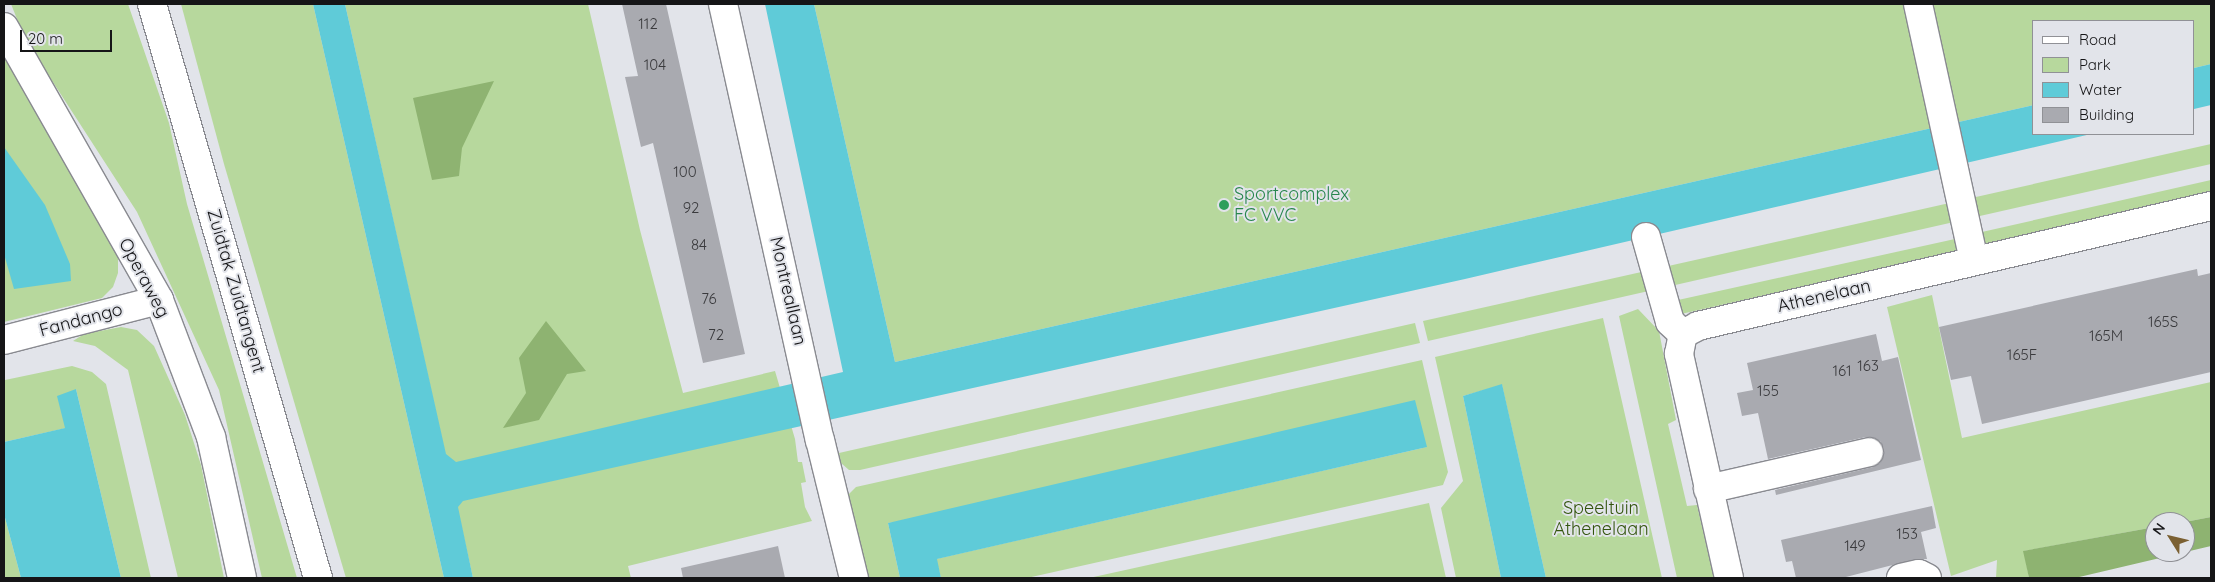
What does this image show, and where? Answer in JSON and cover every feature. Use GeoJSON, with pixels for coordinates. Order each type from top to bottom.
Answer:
{"type":"FeatureCollection","features":[{"type":"Feature","properties":{"kind":"street","name":"Zuidtak Zuidtangent"},"geometry":{"type":"LineString","coordinates":[[152,4],[318,578]]}},
{"type":"Feature","properties":{"kind":"street","name":"Montreallaan"},"geometry":{"type":"LineString","coordinates":[[723,4],[820,440],[854,578]]}},
{"type":"Feature","properties":{"kind":"street"},"geometry":{"type":"LineString","coordinates":[[1918,4],[1974,261]]}},
{"type":"Feature","properties":{"kind":"street","name":"Operaweg"},"geometry":{"type":"LineString","coordinates":[[4,27],[159,300],[211,437],[242,578]]}},
{"type":"Feature","properties":{"kind":"street","name":"Athenelaan"},"geometry":{"type":"LineString","coordinates":[[1683,334],[1698,326],[2211,206]]}},
{"type":"Feature","properties":{"kind":"street"},"geometry":{"type":"LineString","coordinates":[[1646,237],[1670,322],[1683,334],[1679,354],[1729,578]]}},
{"type":"Feature","properties":{"kind":"street","name":"Fandango"},"geometry":{"type":"LineString","coordinates":[[4,340],[159,300]]}},
{"type":"Feature","properties":{"kind":"street"},"geometry":{"type":"LineString","coordinates":[[1708,489],[1869,452]]}},
{"type":"Feature","properties":{"kind":"street"},"geometry":{"type":"LineString","coordinates":[[1901,578],[1919,574],[1927,578]]}},
{"type":"Feature","properties":{"kind":"green space"},"geometry":{"type":"Polygon","coordinates":[[[11,4],[128,4],[169,123],[187,204],[297,578],[262,578],[219,390],[137,212],[25,39],[11,4]]]}},
{"type":"Feature","properties":{"kind":"green space"},"geometry":{"type":"Polygon","coordinates":[[[181,4],[313,4],[444,578],[346,578],[224,164],[181,4]]]}},
{"type":"Feature","properties":{"kind":"green space"},"geometry":{"type":"Polygon","coordinates":[[[345,4],[588,4],[640,230],[683,393],[775,371],[795,439],[798,462],[802,462],[806,482],[801,483],[805,507],[812,521],[628,566],[631,578],[473,578],[345,4]]]}},
{"type":"Feature","properties":{"kind":"green space","name":"Sportcomplex FC VVC"},"geometry":{"type":"Polygon","coordinates":[[[814,4],[2211,4],[2211,64],[2195,68],[2195,20],[2032,20],[2032,105],[895,362],[814,4]]]}},
{"type":"Feature","properties":{"kind":"green space"},"geometry":{"type":"Polygon","coordinates":[[[4,48],[118,255],[118,273],[113,287],[102,298],[4,322],[4,48]]]}},
{"type":"Feature","properties":{"kind":"green space"},"geometry":{"type":"Polygon","coordinates":[[[494,81],[462,148],[459,176],[432,180],[413,98],[494,81]]]}},
{"type":"Feature","properties":{"kind":"green space"},"geometry":{"type":"Polygon","coordinates":[[[2211,144],[2211,164],[1971,218],[1967,199],[2211,144]]]}},
{"type":"Feature","properties":{"kind":"green space"},"geometry":{"type":"Polygon","coordinates":[[[2211,180],[2211,195],[1977,247],[1973,234],[2211,180]]]}},
{"type":"Feature","properties":{"kind":"green space"},"geometry":{"type":"Polygon","coordinates":[[[1954,202],[1954,222],[1428,341],[1423,321],[1954,202]]]}},
{"type":"Feature","properties":{"kind":"green space"},"geometry":{"type":"Polygon","coordinates":[[[1964,237],[1967,250],[1681,314],[1669,302],[1964,237]]]}},
{"type":"Feature","properties":{"kind":"green space"},"geometry":{"type":"Polygon","coordinates":[[[1932,295],[1962,438],[2211,382],[2211,517],[2195,520],[2195,512],[2145,512],[2145,529],[2024,551],[2029,578],[1996,578],[1997,560],[1951,576],[1887,307],[1932,295]]]}},
{"type":"Feature","properties":{"kind":"green space"},"geometry":{"type":"Polygon","coordinates":[[[1638,309],[1659,331],[1676,420],[1668,424],[1687,506],[1697,505],[1714,578],[1677,578],[1619,316],[1638,309]]]}},
{"type":"Feature","properties":{"kind":"green space","name":"Speeltuin Athenelaan"},"geometry":{"type":"Polygon","coordinates":[[[1603,318],[1662,578],[1546,578],[1502,385],[1463,396],[1501,578],[1456,578],[1441,508],[1463,481],[1435,357],[1603,318]]]}},
{"type":"Feature","properties":{"kind":"green space"},"geometry":{"type":"Polygon","coordinates":[[[546,321],[586,371],[567,374],[539,420],[503,428],[526,393],[519,358],[546,321]]]}},
{"type":"Feature","properties":{"kind":"green space"},"geometry":{"type":"Polygon","coordinates":[[[1415,323],[1420,343],[860,470],[849,470],[841,463],[839,453],[1415,323]]]}},
{"type":"Feature","properties":{"kind":"green space"},"geometry":{"type":"Polygon","coordinates":[[[121,327],[137,330],[154,346],[185,415],[201,465],[224,578],[178,578],[128,370],[95,346],[73,341],[84,334],[121,327]]]}},
{"type":"Feature","properties":{"kind":"green space"},"geometry":{"type":"Polygon","coordinates":[[[1422,360],[1448,472],[1443,485],[1027,578],[941,578],[936,559],[1427,447],[888,523],[900,578],[865,578],[848,495],[856,487],[1422,360]]]}},
{"type":"Feature","properties":{"kind":"green space"},"geometry":{"type":"Polygon","coordinates":[[[72,366],[92,372],[106,384],[151,578],[121,578],[76,389],[66,428],[4,442],[5,380],[72,366]]]}},
{"type":"Feature","properties":{"kind":"green space"},"geometry":{"type":"Polygon","coordinates":[[[1429,503],[1446,578],[1089,578],[1429,503]]]}},
{"type":"Feature","properties":{"kind":"green space"},"geometry":{"type":"Polygon","coordinates":[[[4,514],[21,578],[4,578],[4,514]]]}},
{"type":"Feature","properties":{"kind":"green space"},"geometry":{"type":"Polygon","coordinates":[[[2211,517],[2211,546],[2195,550],[2195,520],[2211,517]]]}},
{"type":"Feature","properties":{"kind":"green space"},"geometry":{"type":"Polygon","coordinates":[[[2145,529],[2145,562],[2075,578],[2029,578],[2023,551],[2145,529]]]}},
{"type":"Feature","properties":{"kind":"water"},"geometry":{"type":"Polygon","coordinates":[[[313,4],[345,4],[446,454],[456,462],[843,372],[765,4],[814,4],[895,362],[2032,105],[2032,135],[2087,135],[1465,279],[463,501],[458,507],[473,578],[444,578],[313,4]]]}},
{"type":"Feature","properties":{"kind":"water"},"geometry":{"type":"Polygon","coordinates":[[[2211,64],[2211,105],[2195,109],[2195,68],[2211,64]]]}},
{"type":"Feature","properties":{"kind":"water"},"geometry":{"type":"Polygon","coordinates":[[[4,147],[45,205],[70,264],[71,281],[14,289],[4,254],[4,147]]]}},
{"type":"Feature","properties":{"kind":"water"},"geometry":{"type":"Polygon","coordinates":[[[1502,384],[1546,578],[1501,578],[1463,396],[1502,384]]]}},
{"type":"Feature","properties":{"kind":"water"},"geometry":{"type":"Polygon","coordinates":[[[76,389],[121,578],[21,578],[4,514],[4,442],[65,428],[57,396],[76,389]]]}},
{"type":"Feature","properties":{"kind":"water"},"geometry":{"type":"Polygon","coordinates":[[[1415,400],[1427,447],[937,559],[941,578],[900,578],[888,523],[1415,400]]]}},
{"type":"Feature","properties":{"kind":"building"},"geometry":{"type":"Polygon","coordinates":[[[622,4],[666,4],[745,354],[703,363],[653,143],[641,147],[625,77],[638,76],[622,4]]]}},
{"type":"Feature","properties":{"kind":"building"},"geometry":{"type":"Polygon","coordinates":[[[2197,269],[2198,276],[2211,273],[2211,372],[1982,424],[1971,376],[1951,380],[1939,327],[2197,269]]]}},
{"type":"Feature","properties":{"kind":"building"},"geometry":{"type":"Polygon","coordinates":[[[1876,334],[1882,361],[1898,357],[1921,460],[1776,495],[1775,490],[1873,467],[1880,463],[1884,449],[1880,441],[1866,437],[1768,459],[1758,413],[1742,416],[1737,393],[1753,390],[1747,363],[1876,334]]]}},
{"type":"Feature","properties":{"kind":"building"},"geometry":{"type":"Polygon","coordinates":[[[1932,506],[1936,528],[1921,532],[1927,559],[1916,559],[1842,578],[1796,578],[1792,561],[1786,562],[1781,540],[1932,506]]]}},
{"type":"Feature","properties":{"kind":"building"},"geometry":{"type":"Polygon","coordinates":[[[778,546],[785,578],[683,578],[681,568],[778,546]]]}},
{"type":"Feature","properties":{"kind":"place","name":"Sportcomplex FC VVC"},"geometry":{"type":"Point","coordinates":[1224,205]}}]}
